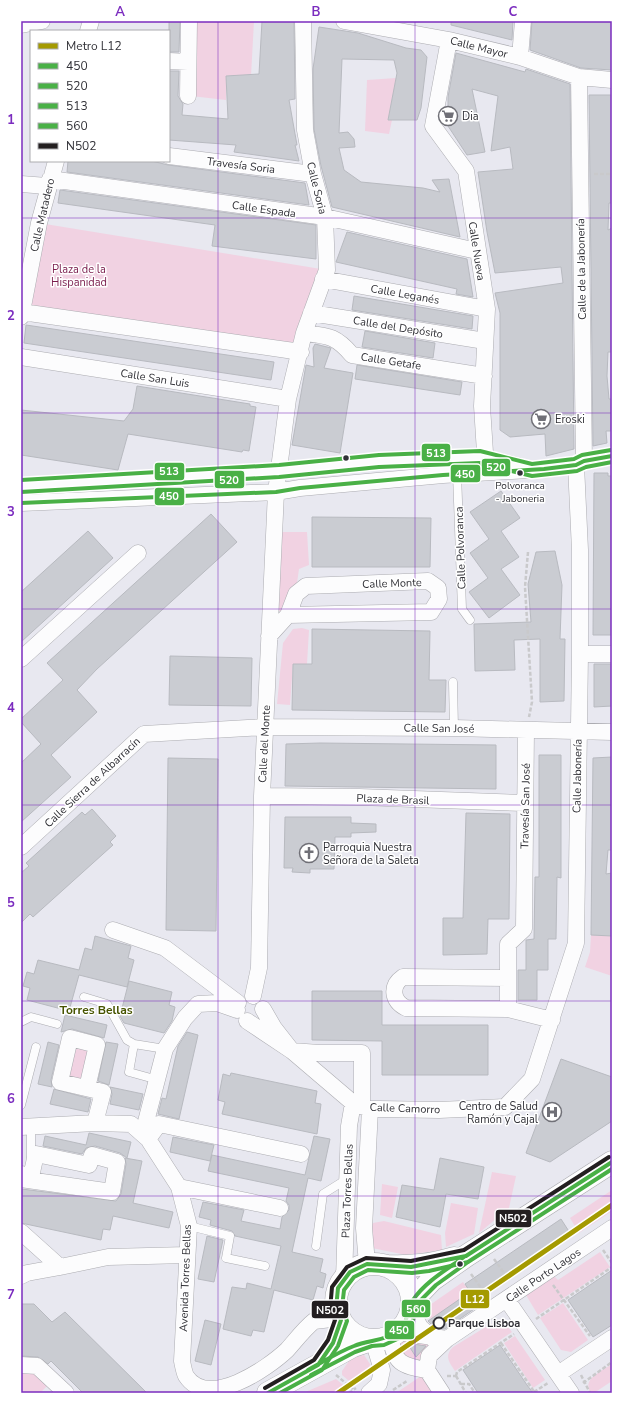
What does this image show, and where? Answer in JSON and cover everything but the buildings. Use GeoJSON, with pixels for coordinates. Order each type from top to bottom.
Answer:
{"type":"FeatureCollection","features":[{"type":"Feature","properties":{"kind":"street"},"geometry":{"type":"LineString","coordinates":[[21,25],[42,21]]}},
{"type":"Feature","properties":{"kind":"street"},"geometry":{"type":"LineString","coordinates":[[188,96],[189,21]]}},
{"type":"Feature","properties":{"kind":"street","name":"Calle Soria"},"geometry":{"type":"LineString","coordinates":[[288,399],[304,333],[327,270],[325,218],[313,174],[305,130],[303,21]]}},
{"type":"Feature","properties":{"kind":"street","name":"Calle Mayor"},"geometry":{"type":"LineString","coordinates":[[344,21],[449,40],[520,57],[579,77],[612,80]]}},
{"type":"Feature","properties":{"kind":"street"},"geometry":{"type":"LineString","coordinates":[[520,57],[523,21]]}},
{"type":"Feature","properties":{"kind":"street","name":"Calle Nueva"},"geometry":{"type":"LineString","coordinates":[[449,40],[433,126],[466,171],[477,251],[487,308],[482,406],[486,466]]}},
{"type":"Feature","properties":{"kind":"street"},"geometry":{"type":"LineString","coordinates":[[170,61],[188,62]]}},
{"type":"Feature","properties":{"kind":"street","name":"Calle de la Jabonería"},"geometry":{"type":"LineString","coordinates":[[579,77],[580,463]]}},
{"type":"Feature","properties":{"kind":"street","name":"Travesía Soria"},"geometry":{"type":"LineString","coordinates":[[170,156],[313,174]]}},
{"type":"Feature","properties":{"kind":"street","name":"Calle Matadero"},"geometry":{"type":"LineString","coordinates":[[22,314],[38,223],[48,183],[56,162]]}},
{"type":"Feature","properties":{"kind":"street","name":"Calle Espada"},"geometry":{"type":"LineString","coordinates":[[21,184],[48,183],[325,218],[477,251]]}},
{"type":"Feature","properties":{"kind":"street","name":"Calle Leganés"},"geometry":{"type":"LineString","coordinates":[[323,279],[487,308]]}},
{"type":"Feature","properties":{"kind":"street","name":"Calle del Depósito"},"geometry":{"type":"LineString","coordinates":[[311,313],[485,341]]}},
{"type":"Feature","properties":{"kind":"street"},"geometry":{"type":"LineString","coordinates":[[22,314],[300,352]]}},
{"type":"Feature","properties":{"kind":"street","name":"Calle Getafe"},"geometry":{"type":"LineString","coordinates":[[304,333],[327,336],[341,342],[352,355],[484,376]]}},
{"type":"Feature","properties":{"kind":"street","name":"Calle San Luis"},"geometry":{"type":"LineString","coordinates":[[21,357],[288,399]]}},
{"type":"Feature","properties":{"kind":"street","name":"Calle del Monte"},"geometry":{"type":"LineString","coordinates":[[258,1002],[262,796],[276,492],[288,399]]}},
{"type":"Feature","properties":{"kind":"street"},"geometry":{"type":"LineString","coordinates":[[21,502],[276,492],[300,488],[457,474],[486,466],[532,470],[580,463],[612,456]]}},
{"type":"Feature","properties":{"kind":"street"},"geometry":{"type":"LineString","coordinates":[[21,486],[279,471],[379,461],[480,457],[486,466]]}},
{"type":"Feature","properties":{"kind":"street","name":"Calle Jabonería"},"geometry":{"type":"LineString","coordinates":[[532,1079],[576,942],[580,654],[580,463]]}},
{"type":"Feature","properties":{"kind":"street"},"geometry":{"type":"LineString","coordinates":[[21,659],[138,553]]}},
{"type":"Feature","properties":{"kind":"street","name":"Calle Monte"},"geometry":{"type":"LineString","coordinates":[[269,636],[288,615],[296,594],[306,586],[428,581],[438,588],[439,599],[431,612],[288,615]]}},
{"type":"Feature","properties":{"kind":"street"},"geometry":{"type":"LineString","coordinates":[[580,654],[612,654]]}},
{"type":"Feature","properties":{"kind":"street","name":"Calle San José"},"geometry":{"type":"LineString","coordinates":[[265,727],[454,728],[612,732]]}},
{"type":"Feature","properties":{"kind":"street","name":"Calle Sierra de Albarracín"},"geometry":{"type":"LineString","coordinates":[[21,847],[144,734],[265,727]]}},
{"type":"Feature","properties":{"kind":"street","name":"Travesía San José"},"geometry":{"type":"LineString","coordinates":[[508,1008],[508,944],[524,928],[524,803],[526,730]]}},
{"type":"Feature","properties":{"kind":"street","name":"Plaza de Brasil"},"geometry":{"type":"LineString","coordinates":[[262,796],[359,797],[524,803]]}},
{"type":"Feature","properties":{"kind":"street","name":"Calle Camorro"},"geometry":{"type":"LineString","coordinates":[[113,930],[165,948],[241,1011],[366,1107],[439,1110],[505,1107],[532,1079]]}},
{"type":"Feature","properties":{"kind":"street"},"geometry":{"type":"LineString","coordinates":[[508,978],[403,977],[397,981],[394,988],[394,998],[399,1004],[406,1008],[508,1008],[552,1020]]}},
{"type":"Feature","properties":{"kind":"street"},"geometry":{"type":"LineString","coordinates":[[145,1136],[165,1049],[185,1018],[198,1004],[218,1003],[241,1011],[252,1022],[259,1019],[263,1013],[258,1002],[247,996],[241,1011]]}},
{"type":"Feature","properties":{"kind":"street","name":"Calle Camorro"},"geometry":{"type":"LineString","coordinates":[[258,1002],[274,1028],[292,1051],[319,1053],[362,1053],[366,1107]]}},
{"type":"Feature","properties":{"kind":"street"},"geometry":{"type":"LineString","coordinates":[[87,1088],[103,1092],[95,1123]]}},
{"type":"Feature","properties":{"kind":"street","name":"Plaza Torres Bellas"},"geometry":{"type":"LineString","coordinates":[[344,1279],[349,1126],[366,1107]]}},
{"type":"Feature","properties":{"kind":"street","name":"Plaza Torres Bellas"},"geometry":{"type":"LineString","coordinates":[[366,1107],[364,1228],[377,1265]]}},
{"type":"Feature","properties":{"kind":"street","name":"Avenida Torres Bellas"},"geometry":{"type":"LineString","coordinates":[[26,1126],[95,1123],[132,1124],[145,1136],[179,1187],[189,1226],[182,1361],[186,1376],[196,1385],[215,1389],[238,1383],[270,1364],[314,1321],[340,1319]]}},
{"type":"Feature","properties":{"kind":"street"},"geometry":{"type":"LineString","coordinates":[[145,1136],[159,1124],[301,1154]]}},
{"type":"Feature","properties":{"kind":"street"},"geometry":{"type":"LineString","coordinates":[[21,1174],[31,1176],[36,1154],[89,1165],[92,1155],[117,1162],[112,1192],[21,1179]]}},
{"type":"Feature","properties":{"kind":"street"},"geometry":{"type":"LineString","coordinates":[[411,1305],[432,1280],[471,1266],[612,1162]]}},
{"type":"Feature","properties":{"kind":"street"},"geometry":{"type":"LineString","coordinates":[[179,1187],[280,1208]]}},
{"type":"Feature","properties":{"kind":"street","name":"Calle Porto Lagos"},"geometry":{"type":"LineString","coordinates":[[434,1373],[429,1356],[440,1339],[507,1300],[612,1228]]}},
{"type":"Feature","properties":{"kind":"street"},"geometry":{"type":"LineString","coordinates":[[21,1232],[60,1267]]}},
{"type":"Feature","properties":{"kind":"street"},"geometry":{"type":"LineString","coordinates":[[21,1276],[27,1273],[108,1257],[187,1255]]}},
{"type":"Feature","properties":{"kind":"street"},"geometry":{"type":"LineString","coordinates":[[440,1339],[385,1340],[359,1337],[348,1330],[340,1319],[336,1309],[338,1288],[344,1279],[358,1267],[377,1265],[411,1267],[428,1265],[471,1266]]}},
{"type":"Feature","properties":{"kind":"street"},"geometry":{"type":"LineString","coordinates":[[268,1393],[328,1372],[353,1346],[385,1340],[408,1318],[411,1305],[410,1290],[405,1279],[397,1271],[377,1265]]}},
{"type":"Feature","properties":{"kind":"street"},"geometry":{"type":"LineString","coordinates":[[507,1300],[523,1326],[551,1381],[570,1392]]}},
{"type":"Feature","properties":{"kind":"street"},"geometry":{"type":"LineString","coordinates":[[411,1305],[420,1327],[440,1339]]}},
{"type":"Feature","properties":{"kind":"street"},"geometry":{"type":"LineString","coordinates":[[328,1372],[333,1343],[340,1319]]}},
{"type":"Feature","properties":{"kind":"street"},"geometry":{"type":"LineString","coordinates":[[551,1381],[612,1338]]}},
{"type":"Feature","properties":{"kind":"street"},"geometry":{"type":"LineString","coordinates":[[385,1340],[401,1362],[410,1368],[434,1373],[442,1393]]}},
{"type":"Feature","properties":{"kind":"street"},"geometry":{"type":"LineString","coordinates":[[360,1390],[379,1384],[385,1340]]}},
{"type":"Feature","properties":{"kind":"street"},"geometry":{"type":"LineString","coordinates":[[21,1365],[37,1366],[66,1393]]}},
{"type":"Feature","properties":{"kind":"lane","name":"Calle Polvoranca"},"geometry":{"type":"LineString","coordinates":[[457,474],[462,609],[470,620]]}},
{"type":"Feature","properties":{"kind":"lane"},"geometry":{"type":"LineString","coordinates":[[453,682],[454,728]]}},
{"type":"Feature","properties":{"kind":"lane"},"geometry":{"type":"LineString","coordinates":[[84,997],[107,1004],[127,1040],[134,1044],[165,1049]]}},
{"type":"Feature","properties":{"kind":"lane"},"geometry":{"type":"LineString","coordinates":[[21,1022],[30,1017],[57,1024]]}},
{"type":"Feature","properties":{"kind":"lane"},"geometry":{"type":"LineString","coordinates":[[134,1044],[129,1072],[158,1080]]}},
{"type":"Feature","properties":{"kind":"lane"},"geometry":{"type":"LineString","coordinates":[[21,1106],[36,1047]]}},
{"type":"Feature","properties":{"kind":"lane"},"geometry":{"type":"LineString","coordinates":[[26,1126],[31,1156],[36,1154]]}},
{"type":"Feature","properties":{"kind":"lane"},"geometry":{"type":"LineString","coordinates":[[316,1246],[323,1194],[347,1179]]}},
{"type":"Feature","properties":{"kind":"lane"},"geometry":{"type":"LineString","coordinates":[[189,1226],[230,1236],[226,1258],[266,1266]]}},
{"type":"Feature","properties":{"kind":"path"},"geometry":{"type":"LineString","coordinates":[[526,730],[532,702],[525,587],[528,552]]}},
{"type":"Feature","properties":{"kind":"path"},"geometry":{"type":"LineString","coordinates":[[600,1244],[612,1263]]}},
{"type":"Feature","properties":{"kind":"path"},"geometry":{"type":"LineString","coordinates":[[488,1263],[501,1255]]}},
{"type":"Feature","properties":{"kind":"path"},"geometry":{"type":"LineString","coordinates":[[494,1259],[511,1284],[521,1277],[528,1286]]}},
{"type":"Feature","properties":{"kind":"path"},"geometry":{"type":"LineString","coordinates":[[465,1278],[471,1266]]}},
{"type":"Feature","properties":{"kind":"path"},"geometry":{"type":"LineString","coordinates":[[471,1266],[489,1299]]}},
{"type":"Feature","properties":{"kind":"path"},"geometry":{"type":"LineString","coordinates":[[456,1376],[458,1372],[523,1326],[612,1267]]}},
{"type":"Feature","properties":{"kind":"path"},"geometry":{"type":"LineString","coordinates":[[552,1284],[592,1340]]}},
{"type":"Feature","properties":{"kind":"path"},"geometry":{"type":"LineString","coordinates":[[523,1326],[541,1325]]}},
{"type":"Feature","properties":{"kind":"path"},"geometry":{"type":"LineString","coordinates":[[501,1343],[535,1393],[551,1381]]}},
{"type":"Feature","properties":{"kind":"path"},"geometry":{"type":"LineString","coordinates":[[570,1392],[612,1362]]}},
{"type":"Feature","properties":{"kind":"path"},"geometry":{"type":"LineString","coordinates":[[574,1364],[590,1393]]}},
{"type":"Feature","properties":{"kind":"path"},"geometry":{"type":"LineString","coordinates":[[328,1372],[339,1369]]}},
{"type":"Feature","properties":{"kind":"path"},"geometry":{"type":"LineString","coordinates":[[328,1372],[360,1390]]}},
{"type":"Feature","properties":{"kind":"path"},"geometry":{"type":"LineString","coordinates":[[434,1373],[456,1376]]}},
{"type":"Feature","properties":{"kind":"path"},"geometry":{"type":"LineString","coordinates":[[456,1376],[466,1393]]}},
{"type":"Feature","properties":{"kind":"path"},"geometry":{"type":"LineString","coordinates":[[461,1384],[469,1384],[475,1393]]}},
{"type":"Feature","properties":{"kind":"path"},"geometry":{"type":"LineString","coordinates":[[349,1393],[360,1390]]}},
{"type":"Feature","properties":{"kind":"green space"},"geometry":{"type":"Polygon","coordinates":[[[192,21],[254,21],[251,76],[226,76],[226,100],[191,96],[192,21]]]}},
{"type":"Feature","properties":{"kind":"green space"},"geometry":{"type":"Polygon","coordinates":[[[396,78],[388,120],[392,120],[389,134],[365,131],[367,80],[396,78]]]}},
{"type":"Feature","properties":{"kind":"green space","name":"Plaza de la Hispanidad"},"geometry":{"type":"Polygon","coordinates":[[[39,223],[327,270],[301,352],[22,312],[39,223]]]}},
{"type":"Feature","properties":{"kind":"green space"},"geometry":{"type":"Polygon","coordinates":[[[281,532],[307,532],[309,565],[299,569],[297,583],[282,611],[279,611],[281,532]]]}},
{"type":"Feature","properties":{"kind":"green space"},"geometry":{"type":"Polygon","coordinates":[[[302,628],[309,630],[307,664],[293,664],[290,705],[277,704],[283,643],[293,629],[302,628]]]}},
{"type":"Feature","properties":{"kind":"green space"},"geometry":{"type":"Polygon","coordinates":[[[591,935],[612,936],[612,976],[585,967],[590,952],[591,935]]]}},
{"type":"Feature","properties":{"kind":"green space"},"geometry":{"type":"Polygon","coordinates":[[[70,1038],[97,1045],[87,1088],[60,1079],[70,1038]]]}},
{"type":"Feature","properties":{"kind":"green space"},"geometry":{"type":"Polygon","coordinates":[[[492,1172],[516,1176],[509,1208],[479,1233],[492,1172]]]}},
{"type":"Feature","properties":{"kind":"green space"},"geometry":{"type":"Polygon","coordinates":[[[382,1184],[398,1187],[392,1218],[380,1215],[382,1184]]]}},
{"type":"Feature","properties":{"kind":"green space"},"geometry":{"type":"Polygon","coordinates":[[[612,1190],[612,1211],[579,1233],[570,1218],[612,1190]]]}},
{"type":"Feature","properties":{"kind":"green space"},"geometry":{"type":"Polygon","coordinates":[[[451,1203],[478,1208],[474,1234],[446,1247],[445,1233],[451,1203]]]}},
{"type":"Feature","properties":{"kind":"green space"},"geometry":{"type":"Polygon","coordinates":[[[384,1221],[441,1235],[442,1250],[406,1255],[372,1248],[367,1233],[373,1223],[384,1221]]]}},
{"type":"Feature","properties":{"kind":"green space"},"geometry":{"type":"Polygon","coordinates":[[[600,1252],[610,1267],[538,1315],[526,1295],[553,1275],[558,1280],[600,1252]]]}},
{"type":"Feature","properties":{"kind":"green space"},"geometry":{"type":"Polygon","coordinates":[[[463,1282],[477,1303],[432,1321],[428,1314],[427,1307],[463,1282]]]}},
{"type":"Feature","properties":{"kind":"green space"},"geometry":{"type":"Polygon","coordinates":[[[563,1303],[588,1340],[571,1352],[561,1350],[540,1318],[563,1303]]]}},
{"type":"Feature","properties":{"kind":"green space"},"geometry":{"type":"Polygon","coordinates":[[[497,1322],[507,1326],[512,1332],[455,1371],[448,1359],[450,1350],[489,1325],[497,1322]]]}},
{"type":"Feature","properties":{"kind":"green space"},"geometry":{"type":"Polygon","coordinates":[[[515,1336],[545,1380],[533,1388],[504,1343],[515,1336]]]}},
{"type":"Feature","properties":{"kind":"green space"},"geometry":{"type":"Polygon","coordinates":[[[402,1340],[434,1344],[421,1362],[404,1357],[399,1344],[402,1340]]]}},
{"type":"Feature","properties":{"kind":"green space"},"geometry":{"type":"Polygon","coordinates":[[[364,1355],[370,1364],[367,1374],[363,1379],[354,1385],[342,1375],[342,1371],[351,1358],[364,1355]]]}},
{"type":"Feature","properties":{"kind":"green space"},"geometry":{"type":"Polygon","coordinates":[[[612,1364],[612,1381],[594,1393],[591,1393],[589,1384],[591,1380],[594,1376],[612,1364]]]}},
{"type":"Feature","properties":{"kind":"green space"},"geometry":{"type":"Polygon","coordinates":[[[21,1366],[53,1380],[40,1393],[25,1393],[21,1389],[21,1366]]]}},
{"type":"Feature","properties":{"kind":"green space"},"geometry":{"type":"Polygon","coordinates":[[[424,1374],[437,1393],[396,1393],[424,1374]]]}},
{"type":"Feature","properties":{"kind":"green space"},"geometry":{"type":"Polygon","coordinates":[[[336,1379],[348,1389],[342,1393],[303,1393],[336,1379]]]}},
{"type":"Feature","properties":{"kind":"metro line","name":"L12"},"geometry":{"type":"LineString","coordinates":[[338,1393],[612,1205]]}},
{"type":"Feature","properties":{"kind":"transit line","name":"513"},"geometry":{"type":"LineString","coordinates":[[21,480],[279,465],[379,455],[480,451],[532,464],[574,459],[582,455],[611,450]]}},
{"type":"Feature","properties":{"kind":"transit line","name":"450"},"geometry":{"type":"LineString","coordinates":[[21,503],[276,492],[300,488],[443,475],[544,469],[576,465],[584,461],[612,456]]}},
{"type":"Feature","properties":{"kind":"transit line","name":"520"},"geometry":{"type":"LineString","coordinates":[[21,492],[279,477],[379,467],[479,463],[532,476],[577,471],[586,467],[612,462]]}},
{"type":"Feature","properties":{"kind":"transit line","name":"N502"},"geometry":{"type":"LineString","coordinates":[[265,1388],[314,1360],[328,1340],[335,1320],[330,1310],[332,1287],[347,1267],[366,1258],[411,1261],[464,1250],[609,1157]]}},
{"type":"Feature","properties":{"kind":"transit line","name":"450"},"geometry":{"type":"LineString","coordinates":[[268,1393],[318,1365],[333,1343],[341,1320],[336,1309],[338,1288],[350,1272],[367,1264],[411,1267],[466,1256],[612,1162]]}},
{"type":"Feature","properties":{"kind":"transit line","name":"560"},"geometry":{"type":"LineString","coordinates":[[280,1393],[322,1370],[338,1346],[347,1321],[342,1308],[344,1290],[354,1277],[368,1270],[412,1273],[429,1271],[468,1262],[612,1169]]}},
{"type":"Feature","properties":{"kind":"transit line","name":"450"},"geometry":{"type":"LineString","coordinates":[[308,1370],[348,1348],[382,1339],[397,1332],[404,1325],[411,1304],[418,1294],[436,1277],[464,1257]]}},
{"type":"Feature","properties":{"kind":"transit line","name":"560"},"geometry":{"type":"LineString","coordinates":[[311,1375],[355,1352],[372,1346],[384,1345],[402,1337],[413,1320],[417,1304],[436,1285],[468,1262]]}},
{"type":"Feature","properties":{"kind":"place","name":"Dia"},"geometry":{"type":"Point","coordinates":[448,116]}},
{"type":"Feature","properties":{"kind":"place","name":"Eroski"},"geometry":{"type":"Point","coordinates":[541,419]}},
{"type":"Feature","properties":{"kind":"place","name":"Polvoranca - Jaboneria"},"geometry":{"type":"Point","coordinates":[520,473]}},
{"type":"Feature","properties":{"kind":"place","name":"Parroquia Nuestra Señora de la Saleta"},"geometry":{"type":"Point","coordinates":[309,853]}},
{"type":"Feature","properties":{"kind":"place","name":"Centro de Salud Ramón y Cajal"},"geometry":{"type":"Point","coordinates":[552,1112]}},
{"type":"Feature","properties":{"kind":"place","name":"Parque Lisboa"},"geometry":{"type":"Point","coordinates":[439,1323]}},
{"type":"Feature","properties":{"kind":"district","name":"Torres Bellas"},"geometry":{"type":"Point","coordinates":[96,1010]}}]}
